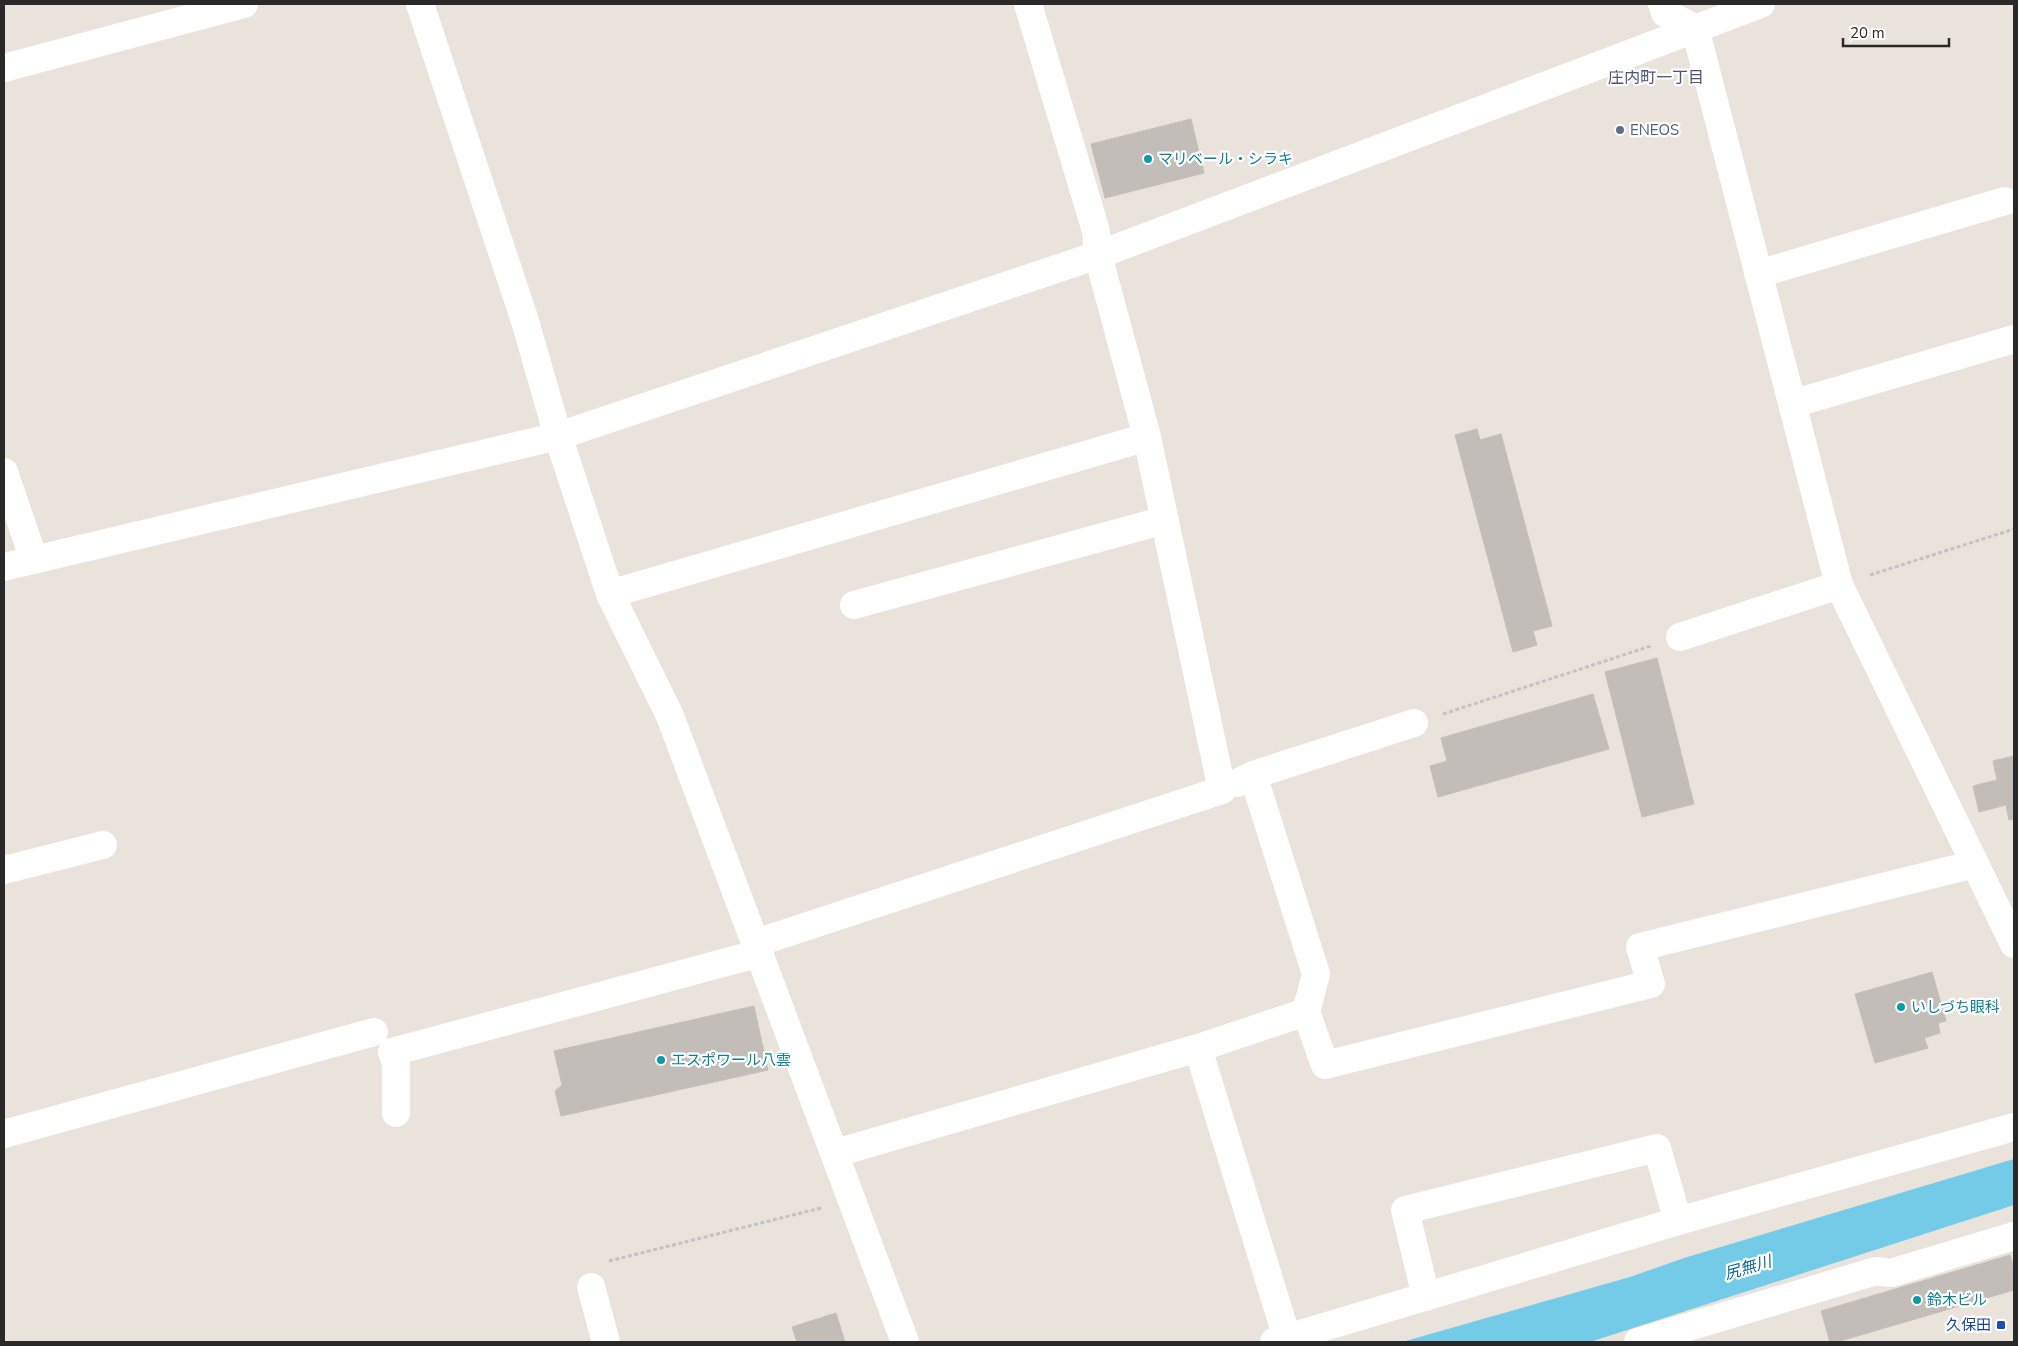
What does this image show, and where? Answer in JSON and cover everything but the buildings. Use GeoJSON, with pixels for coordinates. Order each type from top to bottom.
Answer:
{"type":"FeatureCollection","features":[{"type":"Feature","properties":{"kind":"street"},"geometry":{"type":"LineString","coordinates":[[4,68],[244,4]]}},
{"type":"Feature","properties":{"kind":"street"},"geometry":{"type":"LineString","coordinates":[[420,4],[525,321],[558,436],[610,594],[670,716],[836,1153],[905,1342]]}},
{"type":"Feature","properties":{"kind":"street"},"geometry":{"type":"LineString","coordinates":[[1028,4],[1096,231],[1098,255],[1147,437],[1222,790]]}},
{"type":"Feature","properties":{"kind":"street"},"geometry":{"type":"LineString","coordinates":[[1662,4],[1666,13],[1695,28],[1839,585],[2014,944]]}},
{"type":"Feature","properties":{"kind":"street"},"geometry":{"type":"LineString","coordinates":[[4,567],[558,436],[1098,255],[1760,4]]}},
{"type":"Feature","properties":{"kind":"street"},"geometry":{"type":"LineString","coordinates":[[1758,274],[2005,200]]}},
{"type":"Feature","properties":{"kind":"street"},"geometry":{"type":"LineString","coordinates":[[1792,404],[2014,339]]}},
{"type":"Feature","properties":{"kind":"street"},"geometry":{"type":"LineString","coordinates":[[610,594],[1147,437]]}},
{"type":"Feature","properties":{"kind":"street"},"geometry":{"type":"LineString","coordinates":[[4,472],[34,560]]}},
{"type":"Feature","properties":{"kind":"street"},"geometry":{"type":"LineString","coordinates":[[854,605],[1165,520]]}},
{"type":"Feature","properties":{"kind":"street"},"geometry":{"type":"LineString","coordinates":[[1680,637],[1839,585]]}},
{"type":"Feature","properties":{"kind":"street"},"geometry":{"type":"LineString","coordinates":[[396,1113],[396,1062],[392,1052],[758,948],[1222,790],[1253,775],[1414,723]]}},
{"type":"Feature","properties":{"kind":"street"},"geometry":{"type":"LineString","coordinates":[[1253,775],[1316,974],[1306,1012],[1325,1065],[1651,984],[1640,947],[1975,864]]}},
{"type":"Feature","properties":{"kind":"street"},"geometry":{"type":"LineString","coordinates":[[4,870],[103,845]]}},
{"type":"Feature","properties":{"kind":"street"},"geometry":{"type":"LineString","coordinates":[[836,1153],[1198,1048],[1306,1012]]}},
{"type":"Feature","properties":{"kind":"street"},"geometry":{"type":"LineString","coordinates":[[4,1134],[374,1032]]}},
{"type":"Feature","properties":{"kind":"street"},"geometry":{"type":"LineString","coordinates":[[1198,1048],[1281,1340],[1678,1221],[2014,1127]]}},
{"type":"Feature","properties":{"kind":"street"},"geometry":{"type":"LineString","coordinates":[[1426,1297],[1405,1210],[1657,1148],[1678,1221]]}},
{"type":"Feature","properties":{"kind":"street"},"geometry":{"type":"LineString","coordinates":[[1638,1342],[1876,1271],[1891,1273],[2014,1236]]}},
{"type":"Feature","properties":{"kind":"street"},"geometry":{"type":"LineString","coordinates":[[591,1287],[606,1342]]}},
{"type":"Feature","properties":{"kind":"path"},"geometry":{"type":"LineString","coordinates":[[1839,585],[2014,529]]}},
{"type":"Feature","properties":{"kind":"path"},"geometry":{"type":"LineString","coordinates":[[1414,723],[1680,637]]}},
{"type":"Feature","properties":{"kind":"path"},"geometry":{"type":"LineString","coordinates":[[591,1287],[597,1280],[594,1265],[853,1200]]}},
{"type":"Feature","properties":{"kind":"water","name":"尻無川"},"geometry":{"type":"Polygon","coordinates":[[[2014,1159],[2014,1205],[1590,1342],[1402,1342],[1630,1277],[1684,1258],[2014,1159]]]}},
{"type":"Feature","properties":{"kind":"place","name":"ENEOS"},"geometry":{"type":"Point","coordinates":[1620,130]}},
{"type":"Feature","properties":{"kind":"place","name":"マリベール・シラキ"},"geometry":{"type":"Point","coordinates":[1148,159]}},
{"type":"Feature","properties":{"kind":"place","name":"いしづち眼科"},"geometry":{"type":"Point","coordinates":[1901,1007]}},
{"type":"Feature","properties":{"kind":"place","name":"エスポワール八雲"},"geometry":{"type":"Point","coordinates":[661,1060]}},
{"type":"Feature","properties":{"kind":"place","name":"鈴木ビル"},"geometry":{"type":"Point","coordinates":[1917,1300]}},
{"type":"Feature","properties":{"kind":"place","name":"久保田"},"geometry":{"type":"Point","coordinates":[2001,1325]}},
{"type":"Feature","properties":{"kind":"district","name":"庄内町一丁目"},"geometry":{"type":"Point","coordinates":[1656,78]}}]}
